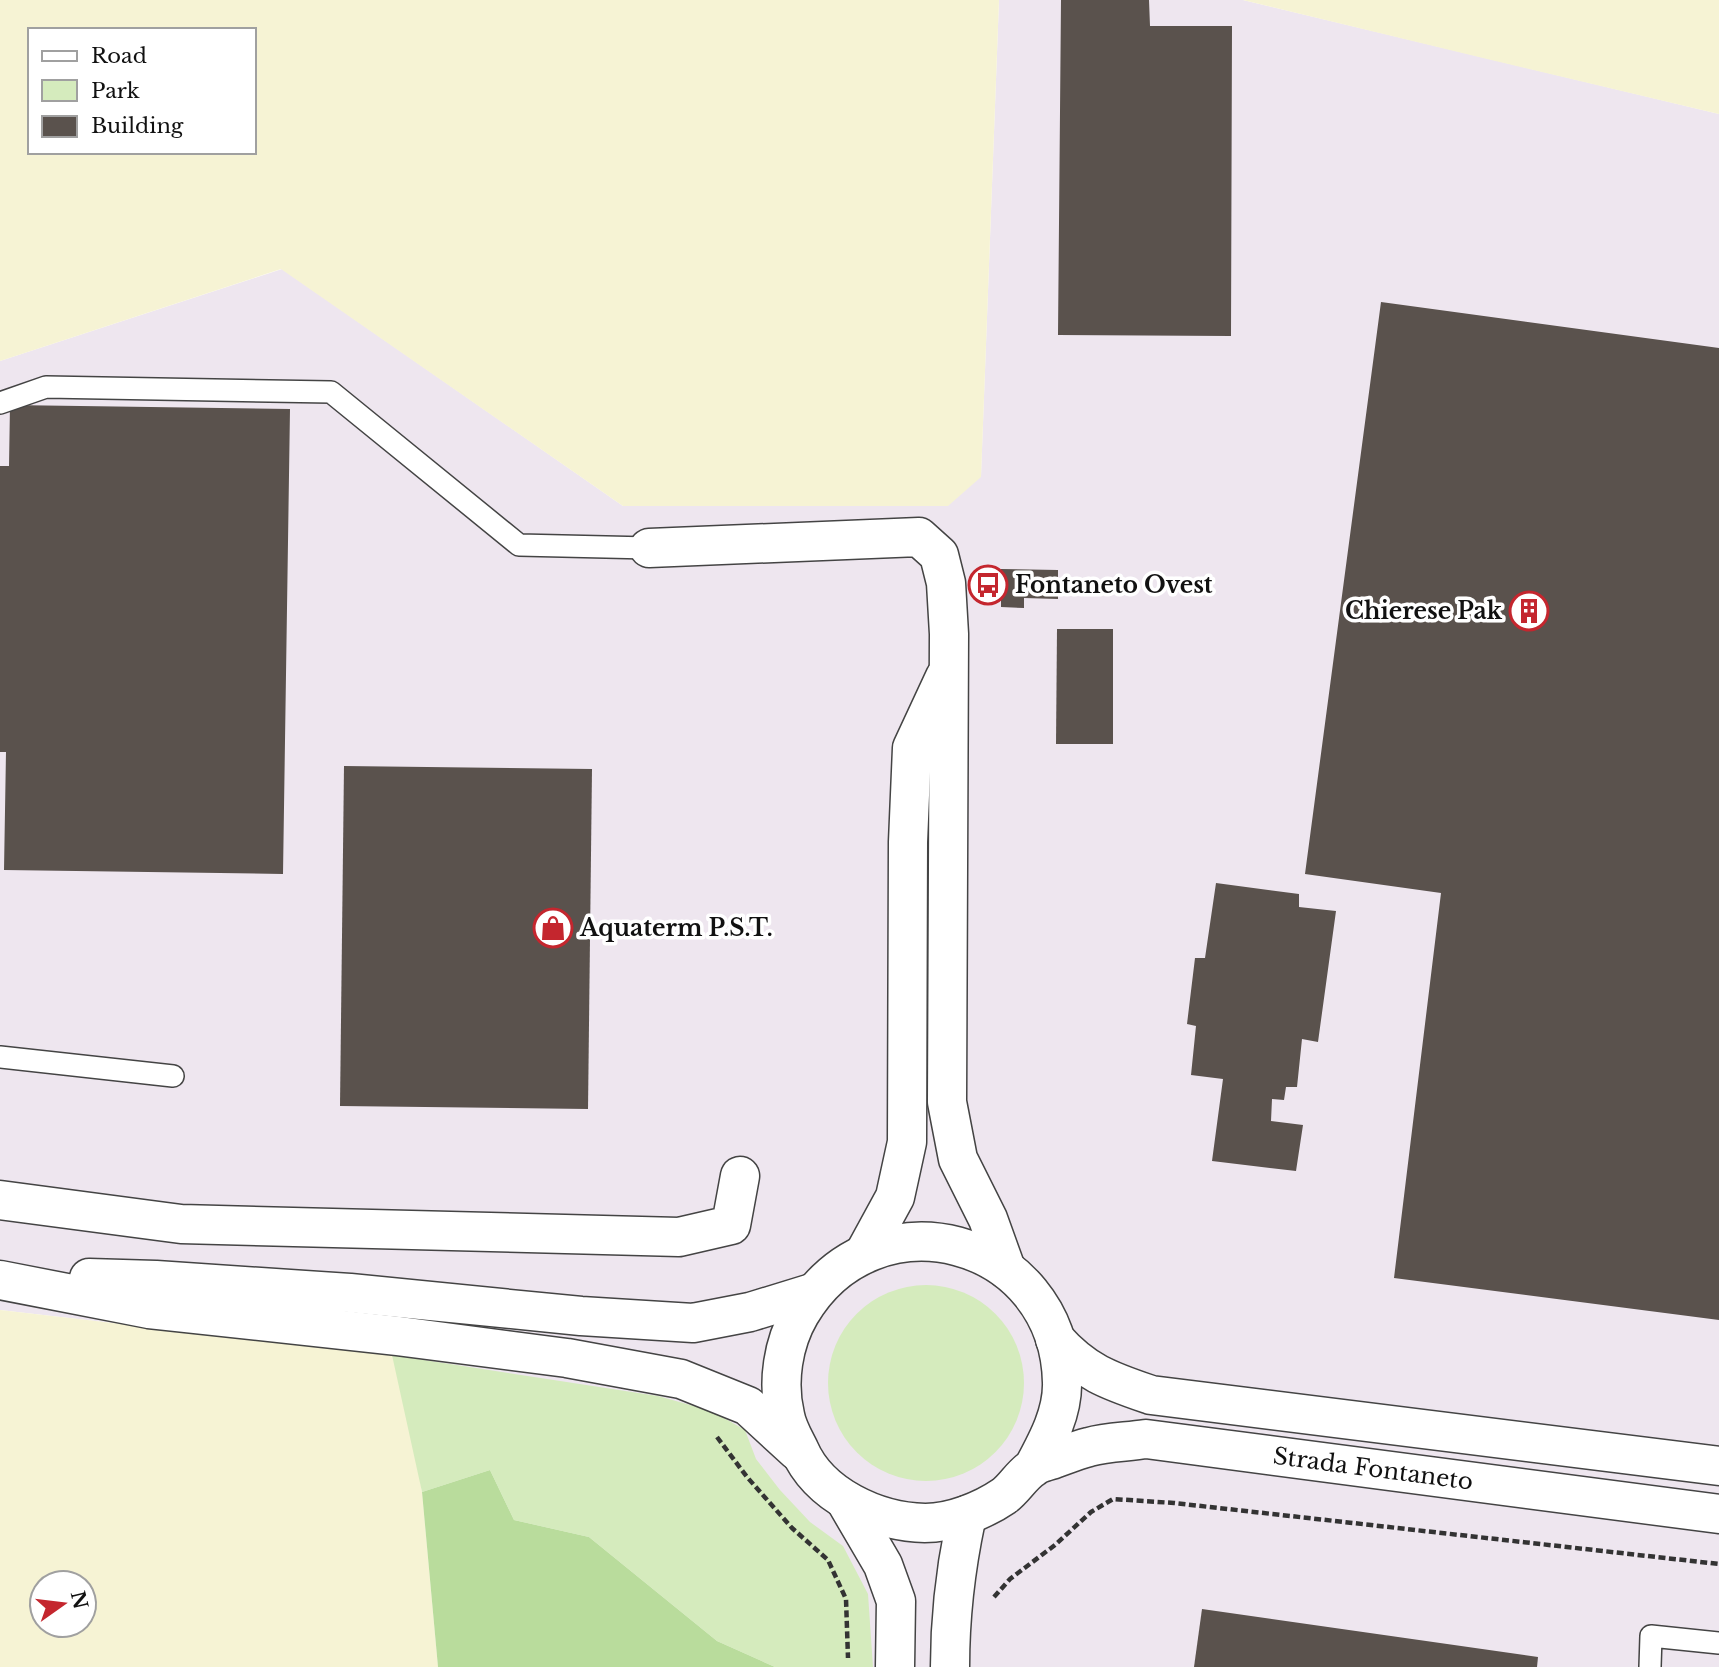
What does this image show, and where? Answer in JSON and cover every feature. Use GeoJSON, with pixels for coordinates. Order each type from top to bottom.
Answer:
{"type":"FeatureCollection","features":[{"type":"Feature","properties":{"kind":"street"},"geometry":{"type":"LineString","coordinates":[[649,548],[919,537],[939,555],[946,583],[949,634],[947,1102],[958,1159],[988,1219],[1006,1269]]}},
{"type":"Feature","properties":{"kind":"street"},"geometry":{"type":"LineString","coordinates":[[865,1252],[895,1197],[907,1142],[908,855],[912,748],[948,672]]}},
{"type":"Feature","properties":{"kind":"street"},"geometry":{"type":"LineString","coordinates":[[0,1200],[181,1224],[679,1237],[731,1225],[740,1176]]}},
{"type":"Feature","properties":{"kind":"street","name":"Strada Fontaneto"},"geometry":{"type":"LineString","coordinates":[[901,1242],[937,1242],[974,1251],[1006,1269],[1027,1289],[1044,1312],[1055,1339],[1062,1383],[1054,1427],[1034,1466],[1005,1496],[967,1515],[926,1523],[884,1518],[845,1500],[821,1480],[802,1456],[785,1416],[781,1373],[790,1330],[812,1293],[836,1269],[865,1252],[901,1242]]}},
{"type":"Feature","properties":{"kind":"street"},"geometry":{"type":"LineString","coordinates":[[0,1280],[156,1280],[458,1302],[582,1316],[693,1323],[750,1312],[812,1293]]}},
{"type":"Feature","properties":{"kind":"street"},"geometry":{"type":"LineString","coordinates":[[0,1280],[149,1309],[411,1337],[567,1358],[681,1379],[748,1406],[802,1456]]}},
{"type":"Feature","properties":{"kind":"street"},"geometry":{"type":"LineString","coordinates":[[1055,1339],[1072,1359],[1108,1381],[1151,1395],[1719,1466]]}},
{"type":"Feature","properties":{"kind":"street","name":"Strada Fontaneto"},"geometry":{"type":"LineString","coordinates":[[1034,1466],[1089,1447],[1146,1439],[1719,1514]]}},
{"type":"Feature","properties":{"kind":"street"},"geometry":{"type":"LineString","coordinates":[[845,1500],[883,1565],[896,1601],[895,1667]]}},
{"type":"Feature","properties":{"kind":"street"},"geometry":{"type":"LineString","coordinates":[[950,1667],[957,1561],[967,1515]]}},
{"type":"Feature","properties":{"kind":"lane"},"geometry":{"type":"LineString","coordinates":[[0,403],[46,387],[331,392],[519,545],[649,548]]}},
{"type":"Feature","properties":{"kind":"lane"},"geometry":{"type":"LineString","coordinates":[[0,1057],[173,1076]]}},
{"type":"Feature","properties":{"kind":"lane"},"geometry":{"type":"LineString","coordinates":[[1650,1667],[1651,1636],[1719,1643]]}},
{"type":"Feature","properties":{"kind":"path"},"geometry":{"type":"LineString","coordinates":[[712,1433],[792,1528],[828,1560],[846,1599],[848,1658]]}},
{"type":"Feature","properties":{"kind":"path"},"geometry":{"type":"LineString","coordinates":[[987,1605],[1010,1579],[1055,1545],[1091,1512],[1113,1499],[1174,1503],[1719,1564]]}},
{"type":"Feature","properties":{"kind":"shaded area"},"geometry":{"type":"Polygon","coordinates":[[[0,0],[999,0],[981,477],[948,506],[623,506],[281,269],[0,361],[0,0]]]}},
{"type":"Feature","properties":{"kind":"shaded area"},"geometry":{"type":"Polygon","coordinates":[[[999,0],[1243,0],[1719,114],[1719,1667],[822,1667],[399,1356],[0,1310],[0,361],[282,269],[623,506],[981,476],[999,0]]]}},
{"type":"Feature","properties":{"kind":"shaded area"},"geometry":{"type":"Polygon","coordinates":[[[1243,0],[1719,0],[1719,114],[1483,58],[1243,0]]]}},
{"type":"Feature","properties":{"kind":"shaded area"},"geometry":{"type":"Polygon","coordinates":[[[0,1310],[400,1356],[422,1492],[438,1667],[0,1667],[0,1310]]]}},
{"type":"Feature","properties":{"kind":"green space"},"geometry":{"type":"Polygon","coordinates":[[[926,1285],[964,1292],[981,1301],[995,1314],[1008,1328],[1017,1345],[1024,1383],[1017,1421],[1008,1438],[995,1452],[981,1465],[964,1474],[926,1481],[888,1474],[871,1465],[857,1452],[844,1438],[835,1421],[828,1383],[835,1345],[844,1328],[857,1314],[871,1301],[888,1292],[926,1285]]]}},
{"type":"Feature","properties":{"kind":"green space"},"geometry":{"type":"Polygon","coordinates":[[[392,1355],[658,1396],[712,1411],[745,1430],[756,1459],[780,1490],[810,1522],[843,1546],[868,1594],[873,1667],[775,1667],[717,1641],[589,1537],[514,1520],[490,1470],[422,1492],[392,1355]]]}},
{"type":"Feature","properties":{"kind":"green space"},"geometry":{"type":"Polygon","coordinates":[[[490,1470],[514,1520],[589,1537],[717,1641],[775,1667],[438,1667],[422,1492],[490,1470]]]}},
{"type":"Feature","properties":{"kind":"building"},"geometry":{"type":"Polygon","coordinates":[[[1061,0],[1149,0],[1150,26],[1232,26],[1231,336],[1058,335],[1061,0]]]}},
{"type":"Feature","properties":{"kind":"building","name":"Chierese Pak"},"geometry":{"type":"Polygon","coordinates":[[[1381,302],[1719,348],[1719,1320],[1394,1278],[1441,893],[1305,874],[1381,302]]]}},
{"type":"Feature","properties":{"kind":"building"},"geometry":{"type":"Polygon","coordinates":[[[10,405],[290,409],[283,874],[4,870],[6,752],[0,752],[0,466],[9,466],[10,405]]]}},
{"type":"Feature","properties":{"kind":"building"},"geometry":{"type":"Polygon","coordinates":[[[1001,569],[1058,570],[1058,599],[1024,598],[1024,608],[1001,607],[1001,569]]]}},
{"type":"Feature","properties":{"kind":"building"},"geometry":{"type":"Polygon","coordinates":[[[1057,629],[1113,629],[1113,744],[1056,744],[1057,629]]]}},
{"type":"Feature","properties":{"kind":"building"},"geometry":{"type":"Polygon","coordinates":[[[344,766],[592,769],[588,1109],[340,1106],[344,766]]]}},
{"type":"Feature","properties":{"kind":"building"},"geometry":{"type":"Polygon","coordinates":[[[1216,883],[1299,894],[1299,907],[1336,911],[1318,1042],[1302,1039],[1297,1087],[1286,1087],[1284,1100],[1272,1099],[1271,1121],[1303,1125],[1296,1171],[1212,1161],[1223,1079],[1191,1075],[1196,1026],[1187,1024],[1195,958],[1205,958],[1216,883]]]}},
{"type":"Feature","properties":{"kind":"building"},"geometry":{"type":"Polygon","coordinates":[[[1202,1609],[1538,1657],[1537,1667],[1194,1667],[1202,1609]]]}},
{"type":"Feature","properties":{"kind":"place","name":"Fontaneto Ovest"},"geometry":{"type":"Point","coordinates":[988,585]}},
{"type":"Feature","properties":{"kind":"place","name":"Chierese Pak"},"geometry":{"type":"Point","coordinates":[1529,611]}},
{"type":"Feature","properties":{"kind":"place","name":"Aquaterm P.S.T."},"geometry":{"type":"Point","coordinates":[553,928]}}]}
